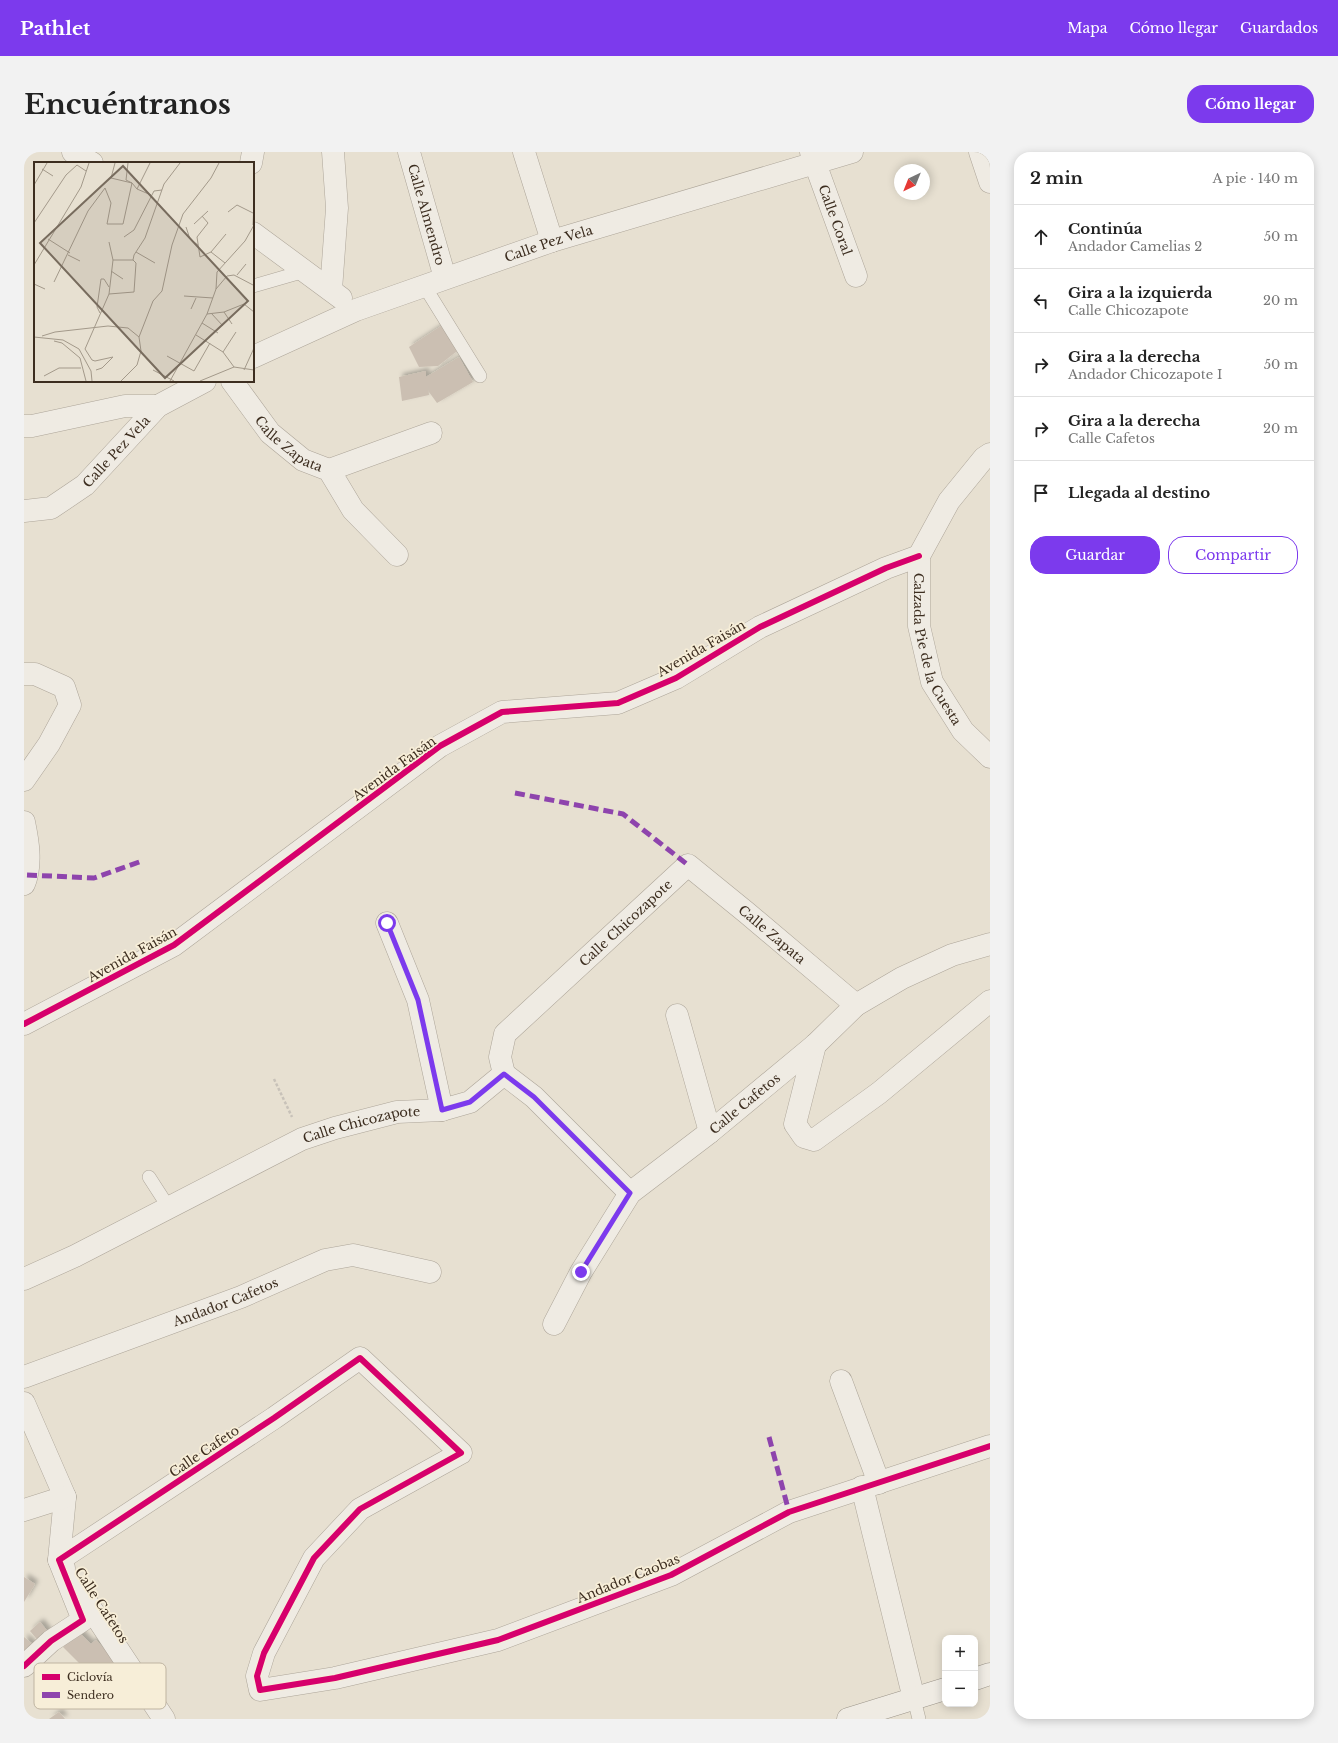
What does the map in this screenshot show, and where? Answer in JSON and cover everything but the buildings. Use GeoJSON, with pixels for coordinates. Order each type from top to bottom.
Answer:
{"type":"FeatureCollection","features":[{"type":"Feature","properties":{"kind":"street"},"geometry":{"type":"LineString","coordinates":[[73,152],[90,162]]}},
{"type":"Feature","properties":{"kind":"street"},"geometry":{"type":"LineString","coordinates":[[251,162],[253,152]]}},
{"type":"Feature","properties":{"kind":"street"},"geometry":{"type":"LineString","coordinates":[[331,290],[337,208],[333,152]]}},
{"type":"Feature","properties":{"kind":"street","name":"Calle Almendro"},"geometry":{"type":"LineString","coordinates":[[409,152],[435,282]]}},
{"type":"Feature","properties":{"kind":"street"},"geometry":{"type":"LineString","coordinates":[[524,152],[552,241]]}},
{"type":"Feature","properties":{"kind":"street","name":"Calle Pez Vela"},"geometry":{"type":"LineString","coordinates":[[254,357],[356,310],[552,241],[813,158],[852,152]]}},
{"type":"Feature","properties":{"kind":"street"},"geometry":{"type":"LineString","coordinates":[[980,152],[990,182]]}},
{"type":"Feature","properties":{"kind":"street","name":"Calle Coral"},"geometry":{"type":"LineString","coordinates":[[813,158],[856,276]]}},
{"type":"Feature","properties":{"kind":"street"},"geometry":{"type":"LineString","coordinates":[[254,234],[305,270],[356,310]]}},
{"type":"Feature","properties":{"kind":"street","name":"Calle Pez Vela"},"geometry":{"type":"LineString","coordinates":[[24,511],[51,508],[84,485],[158,406],[203,382]]}},
{"type":"Feature","properties":{"kind":"street","name":"Calle Zapata"},"geometry":{"type":"LineString","coordinates":[[233,382],[270,433],[303,460],[329,470],[353,510],[397,555]]}},
{"type":"Feature","properties":{"kind":"street"},"geometry":{"type":"LineString","coordinates":[[24,426],[125,406],[158,406]]}},
{"type":"Feature","properties":{"kind":"street"},"geometry":{"type":"LineString","coordinates":[[329,470],[431,434]]}},
{"type":"Feature","properties":{"kind":"street","name":"Calzada Pie de la Cuesta"},"geometry":{"type":"LineString","coordinates":[[990,454],[984,458],[949,501],[919,556],[918,626],[932,682],[963,731],[990,757]]}},
{"type":"Feature","properties":{"kind":"street","name":"Avenida Faisán"},"geometry":{"type":"LineString","coordinates":[[24,1024],[174,946],[440,746],[502,712],[618,703],[676,678],[760,627],[886,568],[919,556]]}},
{"type":"Feature","properties":{"kind":"street"},"geometry":{"type":"LineString","coordinates":[[24,674],[35,674],[64,687],[70,704],[49,744],[24,780]]}},
{"type":"Feature","properties":{"kind":"street"},"geometry":{"type":"LineString","coordinates":[[24,822],[28,842],[27,875],[24,884]]}},
{"type":"Feature","properties":{"kind":"street","name":"Calle Zapata"},"geometry":{"type":"LineString","coordinates":[[688,865],[856,1005]]}},
{"type":"Feature","properties":{"kind":"street","name":"Calle Chicozapote"},"geometry":{"type":"LineString","coordinates":[[24,1279],[75,1256],[302,1139],[335,1128],[397,1112],[442,1110],[470,1102],[504,1074],[500,1057],[505,1034],[688,865]]}},
{"type":"Feature","properties":{"kind":"street"},"geometry":{"type":"LineString","coordinates":[[387,923],[418,1000],[442,1110]]}},
{"type":"Feature","properties":{"kind":"street","name":"Calle Cafetos"},"geometry":{"type":"LineString","coordinates":[[554,1324],[581,1272],[630,1193],[710,1132],[815,1045],[856,1005],[902,978],[952,955],[990,944]]}},
{"type":"Feature","properties":{"kind":"street"},"geometry":{"type":"LineString","coordinates":[[815,1045],[795,1124],[804,1137],[814,1140],[879,1093],[990,1001]]}},
{"type":"Feature","properties":{"kind":"street"},"geometry":{"type":"LineString","coordinates":[[677,1015],[710,1132]]}},
{"type":"Feature","properties":{"kind":"street"},"geometry":{"type":"LineString","coordinates":[[504,1074],[534,1097],[630,1193]]}},
{"type":"Feature","properties":{"kind":"street","name":"Andador Cafetos"},"geometry":{"type":"LineString","coordinates":[[24,1377],[241,1297],[325,1260],[354,1255],[430,1272]]}},
{"type":"Feature","properties":{"kind":"street","name":"Calle Cafeto"},"geometry":{"type":"LineString","coordinates":[[59,1560],[274,1418],[360,1358],[461,1453],[360,1509],[314,1558],[264,1653],[257,1676],[260,1690]]}},
{"type":"Feature","properties":{"kind":"street"},"geometry":{"type":"LineString","coordinates":[[841,1381],[870,1485],[917,1709]]}},
{"type":"Feature","properties":{"kind":"street","name":"Calle Cafetos"},"geometry":{"type":"LineString","coordinates":[[24,1404],[65,1498],[59,1560],[127,1663]]}},
{"type":"Feature","properties":{"kind":"street","name":"Andador Caobas"},"geometry":{"type":"LineString","coordinates":[[260,1690],[335,1678],[498,1640],[671,1575],[789,1512],[990,1446]]}},
{"type":"Feature","properties":{"kind":"street"},"geometry":{"type":"LineString","coordinates":[[24,1510],[65,1498]]}},
{"type":"Feature","properties":{"kind":"street"},"geometry":{"type":"LineString","coordinates":[[24,1666],[51,1641],[83,1620],[59,1560]]}},
{"type":"Feature","properties":{"kind":"street"},"geometry":{"type":"LineString","coordinates":[[978,1678],[990,1674]]}},
{"type":"Feature","properties":{"kind":"street"},"geometry":{"type":"LineString","coordinates":[[848,1719],[917,1709],[942,1691]]}},
{"type":"Feature","properties":{"kind":"street","name":"Calle Cafetos"},"geometry":{"type":"LineString","coordinates":[[157,1709],[164,1719]]}},
{"type":"Feature","properties":{"kind":"lane"},"geometry":{"type":"LineString","coordinates":[[254,286],[305,270]]}},
{"type":"Feature","properties":{"kind":"lane"},"geometry":{"type":"LineString","coordinates":[[435,282],[480,376]]}},
{"type":"Feature","properties":{"kind":"lane"},"geometry":{"type":"LineString","coordinates":[[149,1177],[169,1208]]}},
{"type":"Feature","properties":{"kind":"path"},"geometry":{"type":"LineString","coordinates":[[274,1079],[302,1139]]}},
{"type":"Feature","properties":{"kind":"marked path"},"geometry":{"type":"LineString","coordinates":[[515,793],[623,814],[688,865]]}},
{"type":"Feature","properties":{"kind":"marked path"},"geometry":{"type":"LineString","coordinates":[[27,875],[94,878],[142,861]]}},
{"type":"Feature","properties":{"kind":"marked path"},"geometry":{"type":"LineString","coordinates":[[769,1437],[789,1512]]}},
{"type":"Feature","properties":{"kind":"cycle path"},"geometry":{"type":"LineString","coordinates":[[24,1024],[174,945],[440,746],[502,712],[618,703],[676,678],[760,627],[886,568],[919,556]]}},
{"type":"Feature","properties":{"kind":"cycle path"},"geometry":{"type":"LineString","coordinates":[[24,1666],[51,1641],[83,1620],[59,1560],[274,1418],[360,1358],[461,1453],[360,1509],[314,1558],[264,1653],[257,1676],[260,1690],[335,1678],[498,1640],[671,1575],[789,1512],[990,1446]]}},
{"type":"Feature","properties":{"kind":"route"},"geometry":{"type":"LineString","coordinates":[[387,923],[418,1000],[442,1110],[470,1102],[504,1074],[534,1097],[630,1193],[581,1272]]}}]}
